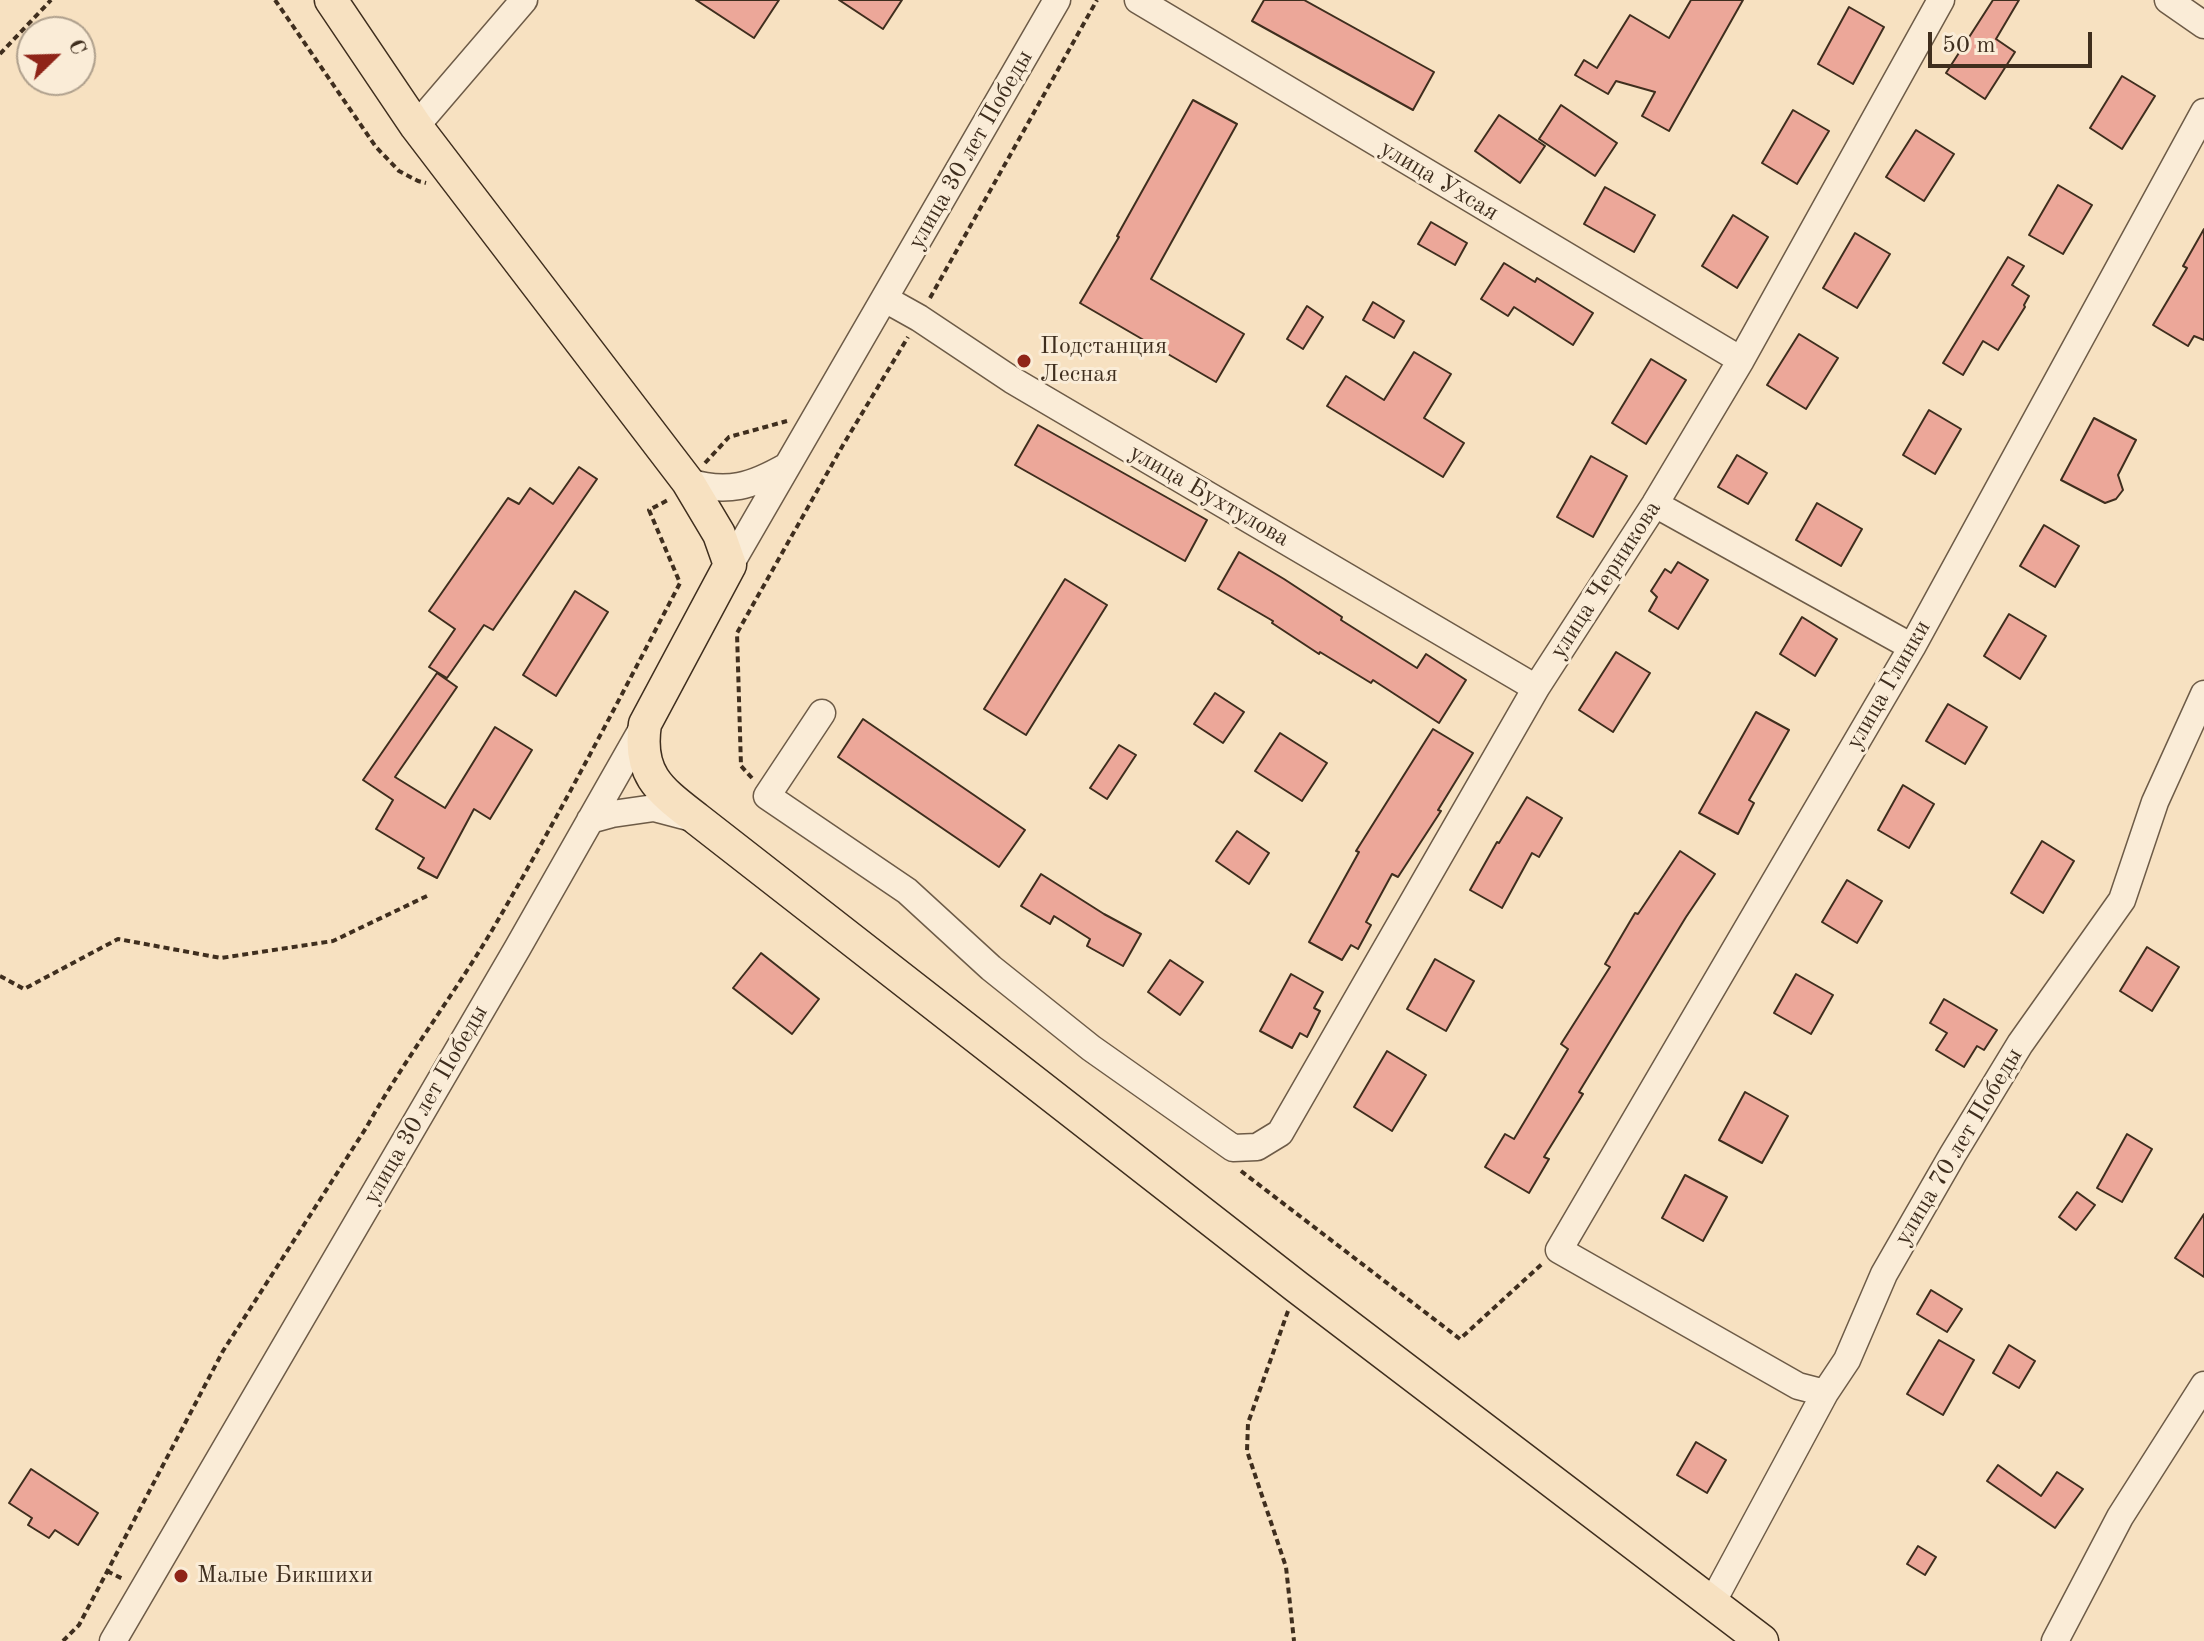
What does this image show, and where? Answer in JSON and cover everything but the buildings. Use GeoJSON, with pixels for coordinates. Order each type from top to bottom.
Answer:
{"type":"FeatureCollection","features":[{"type":"Feature","properties":{"kind":"main road"},"geometry":{"type":"LineString","coordinates":[[331,0],[416,126],[687,482],[719,534],[730,565]]}},
{"type":"Feature","properties":{"kind":"main road","name":"улица 30 лет Победы"},"geometry":{"type":"LineString","coordinates":[[645,724],[730,565]]}},
{"type":"Feature","properties":{"kind":"main road"},"geometry":{"type":"LineString","coordinates":[[645,724],[643,747],[654,783],[697,819],[1297,1287],[1762,1641]]}},
{"type":"Feature","properties":{"kind":"street"},"geometry":{"type":"LineString","coordinates":[[416,126],[524,0]]}},
{"type":"Feature","properties":{"kind":"street","name":"улица 30 лет Победы"},"geometry":{"type":"LineString","coordinates":[[730,565],[1057,0]]}},
{"type":"Feature","properties":{"kind":"street","name":"улица Ухсая"},"geometry":{"type":"LineString","coordinates":[[1138,0],[1741,360]]}},
{"type":"Feature","properties":{"kind":"street","name":"улица Черникова"},"geometry":{"type":"LineString","coordinates":[[767,796],[907,891],[991,968],[1091,1048],[1233,1148],[1257,1147],[1280,1133],[1536,688],[1655,504],[1741,360],[1941,0]]}},
{"type":"Feature","properties":{"kind":"street"},"geometry":{"type":"LineString","coordinates":[[2168,0],[2204,25]]}},
{"type":"Feature","properties":{"kind":"street","name":"улица Глинки"},"geometry":{"type":"LineString","coordinates":[[1825,1393],[1798,1386],[1559,1250],[1912,647],[2204,112]]}},
{"type":"Feature","properties":{"kind":"street","name":"улица Бухтулова"},"geometry":{"type":"LineString","coordinates":[[885,299],[1012,380],[1536,688]]}},
{"type":"Feature","properties":{"kind":"street"},"geometry":{"type":"LineString","coordinates":[[687,482],[737,487],[765,478],[787,466]]}},
{"type":"Feature","properties":{"kind":"street"},"geometry":{"type":"LineString","coordinates":[[1655,504],[1912,647]]}},
{"type":"Feature","properties":{"kind":"street","name":"улица 70 лет Победы"},"geometry":{"type":"LineString","coordinates":[[1712,1603],[1825,1393],[1847,1360],[1884,1274],[1953,1154],[2020,1044],[2122,900],[2155,802],[2204,694]]}},
{"type":"Feature","properties":{"kind":"street"},"geometry":{"type":"LineString","coordinates":[[767,796],[822,713]]}},
{"type":"Feature","properties":{"kind":"street","name":"улица 30 лет Победы"},"geometry":{"type":"LineString","coordinates":[[113,1641],[645,724]]}},
{"type":"Feature","properties":{"kind":"street"},"geometry":{"type":"LineString","coordinates":[[590,820],[654,808],[697,819]]}},
{"type":"Feature","properties":{"kind":"street"},"geometry":{"type":"LineString","coordinates":[[2055,1641],[2120,1517],[2204,1385]]}},
{"type":"Feature","properties":{"kind":"path"},"geometry":{"type":"LineString","coordinates":[[0,54],[51,0]]}},
{"type":"Feature","properties":{"kind":"path"},"geometry":{"type":"LineString","coordinates":[[275,0],[383,155],[399,171],[418,181],[469,194]]}},
{"type":"Feature","properties":{"kind":"path"},"geometry":{"type":"LineString","coordinates":[[767,796],[741,766],[737,633],[919,318],[1097,0]]}},
{"type":"Feature","properties":{"kind":"path"},"geometry":{"type":"LineString","coordinates":[[63,1641],[79,1625],[223,1351],[490,933],[680,583],[649,510],[687,482],[729,437],[788,421]]}},
{"type":"Feature","properties":{"kind":"path"},"geometry":{"type":"LineString","coordinates":[[836,440],[843,445]]}},
{"type":"Feature","properties":{"kind":"path"},"geometry":{"type":"LineString","coordinates":[[0,976],[24,989],[118,939],[221,958],[333,941],[429,895]]}},
{"type":"Feature","properties":{"kind":"path"},"geometry":{"type":"LineString","coordinates":[[1294,1641],[1286,1567],[1247,1451],[1248,1423],[1297,1287]]}},
{"type":"Feature","properties":{"kind":"place","name":"Подстанция Лесная"},"geometry":{"type":"Point","coordinates":[1024,361]}},
{"type":"Feature","properties":{"kind":"place","name":"Малые Бикшихи"},"geometry":{"type":"Point","coordinates":[181,1576]}}]}
